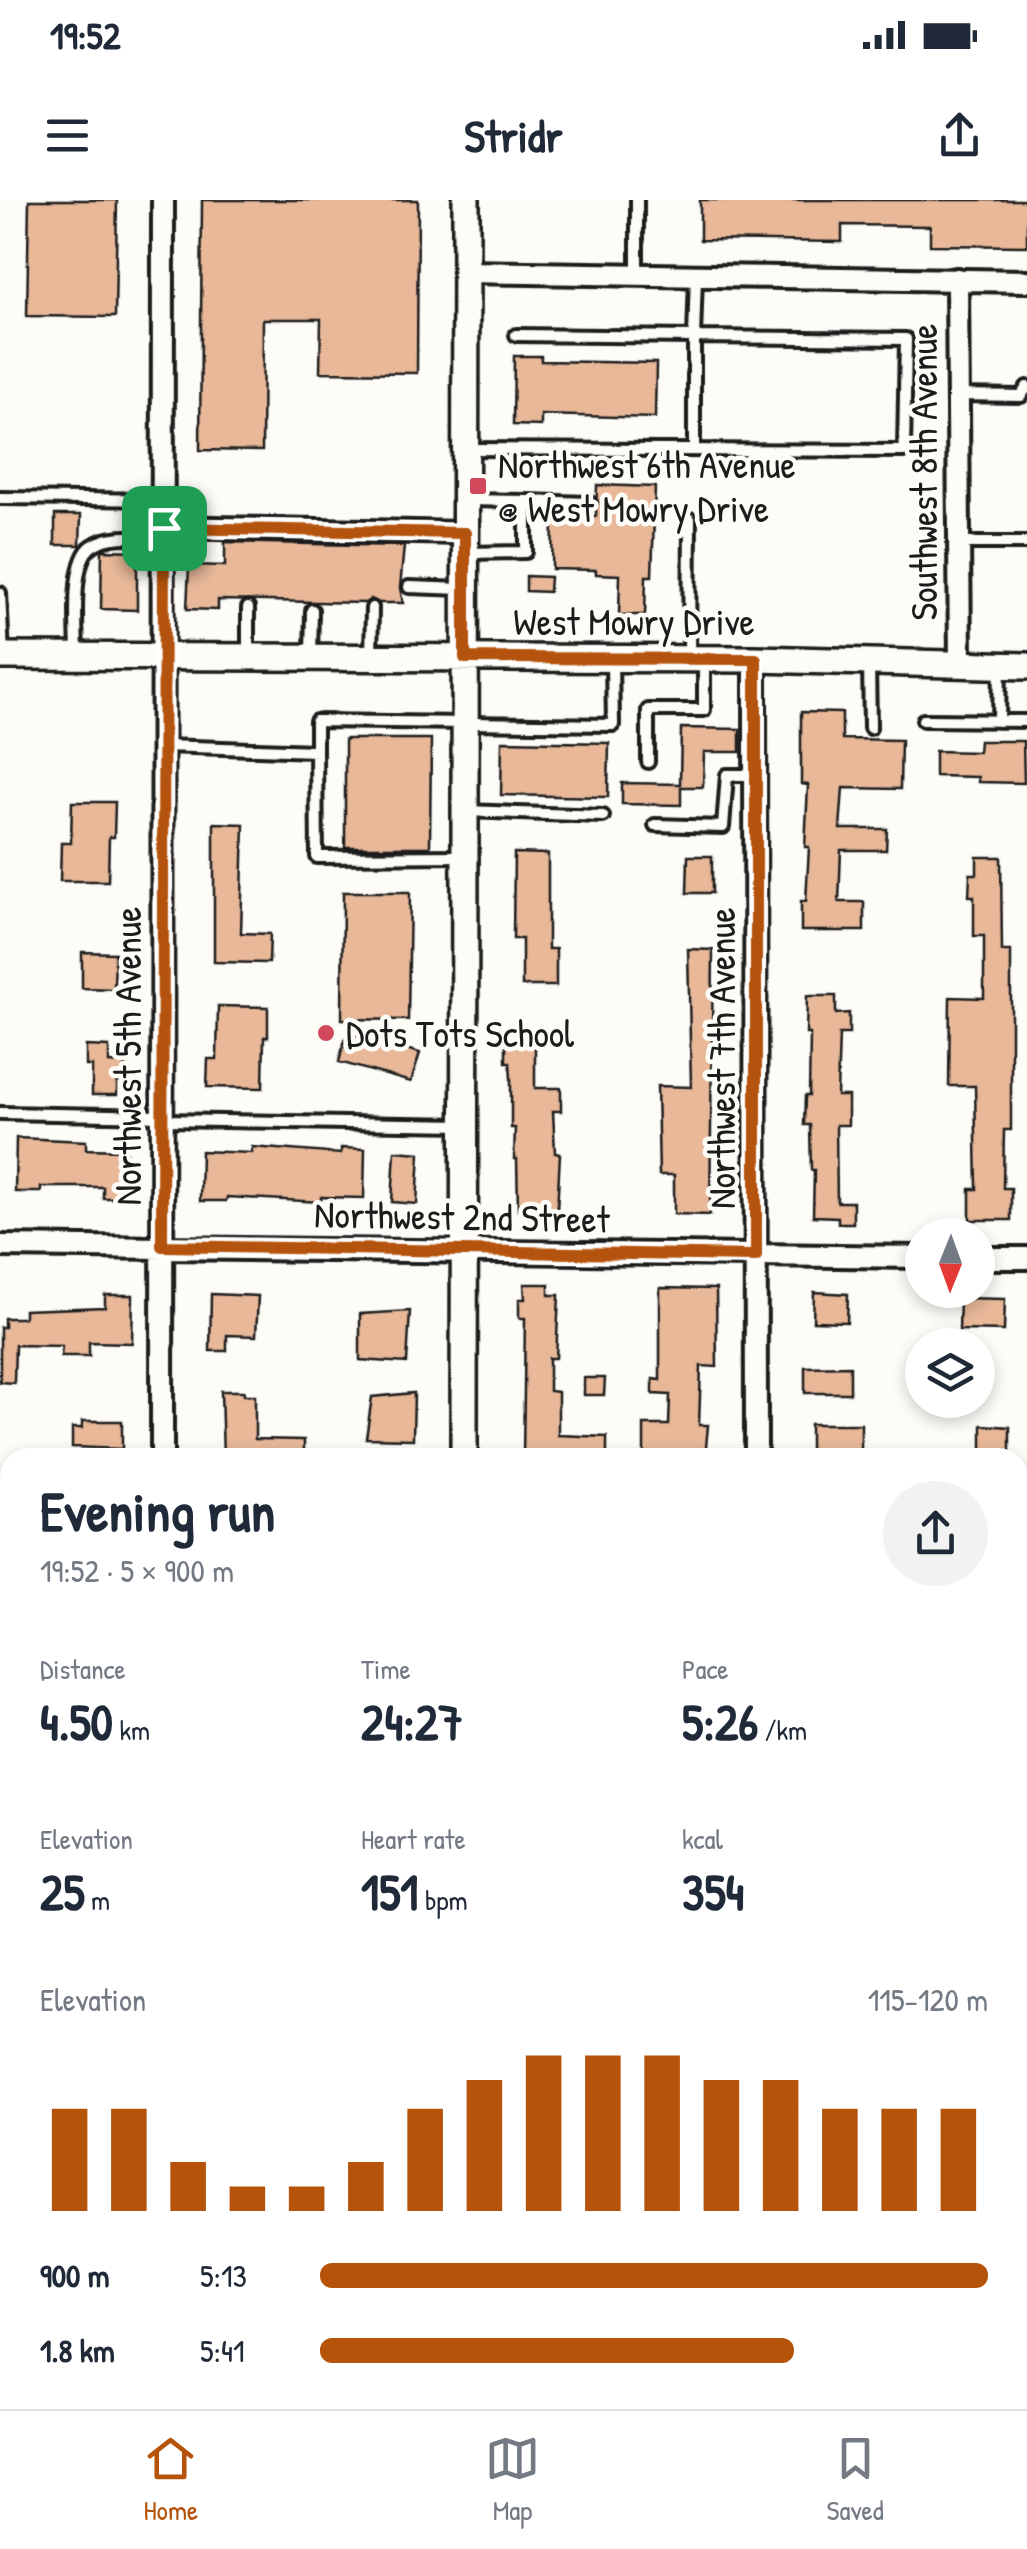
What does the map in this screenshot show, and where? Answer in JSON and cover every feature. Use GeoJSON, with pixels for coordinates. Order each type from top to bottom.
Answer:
{"type":"FeatureCollection","features":[{"type":"Feature","properties":{"kind":"street","name":"Northwest 5th Avenue"},"geometry":{"type":"LineString","coordinates":[[162,1448],[163,200]]}},
{"type":"Feature","properties":{"kind":"street"},"geometry":{"type":"LineString","coordinates":[[464,1448],[466,200]]}},
{"type":"Feature","properties":{"kind":"street"},"geometry":{"type":"LineString","coordinates":[[466,272],[1027,281]]}},
{"type":"Feature","properties":{"kind":"street","name":"Southwest 8th Avenue"},"geometry":{"type":"LineString","coordinates":[[957,279],[960,664]]}},
{"type":"Feature","properties":{"kind":"street"},"geometry":{"type":"LineString","coordinates":[[164,533],[465,543]]}},
{"type":"Feature","properties":{"kind":"street","name":"West Mowry Drive"},"geometry":{"type":"LineString","coordinates":[[2,656],[756,659],[1027,666]]}},
{"type":"Feature","properties":{"kind":"street","name":"Northwest 7th Avenue"},"geometry":{"type":"LineString","coordinates":[[756,659],[756,1448]]}},
{"type":"Feature","properties":{"kind":"street","name":"Northwest 2nd Street"},"geometry":{"type":"LineString","coordinates":[[0,1246],[905,1257]]}},
{"type":"Feature","properties":{"kind":"street"},"geometry":{"type":"LineString","coordinates":[[995,1258],[1027,1258]]}},
{"type":"Feature","properties":{"kind":"lane"},"geometry":{"type":"LineString","coordinates":[[637,200],[637,275]]}},
{"type":"Feature","properties":{"kind":"lane"},"geometry":{"type":"LineString","coordinates":[[694,450],[696,276]]}},
{"type":"Feature","properties":{"kind":"lane"},"geometry":{"type":"LineString","coordinates":[[466,449],[904,451],[906,339],[516,335]]}},
{"type":"Feature","properties":{"kind":"lane"},"geometry":{"type":"LineString","coordinates":[[958,394],[1020,396],[1027,387]]}},
{"type":"Feature","properties":{"kind":"lane"},"geometry":{"type":"LineString","coordinates":[[0,498],[164,500]]}},
{"type":"Feature","properties":{"kind":"lane"},"geometry":{"type":"LineString","coordinates":[[466,500],[590,503]]}},
{"type":"Feature","properties":{"kind":"lane"},"geometry":{"type":"LineString","coordinates":[[465,543],[526,552],[526,501]]}},
{"type":"Feature","properties":{"kind":"lane"},"geometry":{"type":"LineString","coordinates":[[648,762],[648,710],[704,710],[697,659],[690,519]]}},
{"type":"Feature","properties":{"kind":"lane"},"geometry":{"type":"LineString","coordinates":[[77,656],[79,562],[92,546],[117,538],[164,533]]}},
{"type":"Feature","properties":{"kind":"lane"},"geometry":{"type":"LineString","coordinates":[[959,543],[1027,543]]}},
{"type":"Feature","properties":{"kind":"lane"},"geometry":{"type":"LineString","coordinates":[[409,587],[465,589]]}},
{"type":"Feature","properties":{"kind":"lane"},"geometry":{"type":"LineString","coordinates":[[0,593],[2,656]]}},
{"type":"Feature","properties":{"kind":"lane"},"geometry":{"type":"LineString","coordinates":[[248,608],[248,656]]}},
{"type":"Feature","properties":{"kind":"lane"},"geometry":{"type":"LineString","coordinates":[[371,657],[372,608]]}},
{"type":"Feature","properties":{"kind":"lane"},"geometry":{"type":"LineString","coordinates":[[311,656],[312,610]]}},
{"type":"Feature","properties":{"kind":"lane"},"geometry":{"type":"LineString","coordinates":[[464,856],[317,857],[316,721],[613,725],[612,658]]}},
{"type":"Feature","properties":{"kind":"lane"},"geometry":{"type":"LineString","coordinates":[[869,662],[870,728]]}},
{"type":"Feature","properties":{"kind":"lane"},"geometry":{"type":"LineString","coordinates":[[998,721],[1000,665]]}},
{"type":"Feature","properties":{"kind":"lane"},"geometry":{"type":"LineString","coordinates":[[923,720],[1027,722]]}},
{"type":"Feature","properties":{"kind":"lane"},"geometry":{"type":"LineString","coordinates":[[164,746],[316,750]]}},
{"type":"Feature","properties":{"kind":"lane"},"geometry":{"type":"LineString","coordinates":[[655,825],[723,828],[727,775],[755,775]]}},
{"type":"Feature","properties":{"kind":"lane"},"geometry":{"type":"LineString","coordinates":[[465,811],[603,816]]}},
{"type":"Feature","properties":{"kind":"lane"},"geometry":{"type":"LineString","coordinates":[[0,1113],[464,1124]]}},
{"type":"Feature","properties":{"kind":"building"},"geometry":{"type":"Polygon","coordinates":[[[29,200],[117,200],[115,317],[27,316],[29,200]]]}},
{"type":"Feature","properties":{"kind":"building"},"geometry":{"type":"Polygon","coordinates":[[[202,200],[418,200],[417,373],[320,372],[321,319],[263,319],[262,451],[200,450],[202,200]]]}},
{"type":"Feature","properties":{"kind":"building"},"geometry":{"type":"Polygon","coordinates":[[[700,200],[1027,200],[1027,246],[930,245],[930,226],[842,225],[842,242],[700,240],[700,200]]]}},
{"type":"Feature","properties":{"kind":"building"},"geometry":{"type":"Polygon","coordinates":[[[514,356],[541,356],[541,361],[656,363],[655,418],[541,415],[541,426],[513,425],[514,356]]]}},
{"type":"Feature","properties":{"kind":"building"},"geometry":{"type":"Polygon","coordinates":[[[597,485],[655,487],[652,576],[646,576],[645,615],[619,615],[620,575],[552,569],[553,515],[596,516],[597,485]]]}},
{"type":"Feature","properties":{"kind":"building"},"geometry":{"type":"Polygon","coordinates":[[[55,515],[81,515],[80,545],[55,545],[55,515]]]}},
{"type":"Feature","properties":{"kind":"building"},"geometry":{"type":"Polygon","coordinates":[[[225,542],[404,546],[400,588],[403,603],[371,599],[365,603],[218,600],[218,610],[187,609],[189,565],[225,566],[225,542]]]}},
{"type":"Feature","properties":{"kind":"building"},"geometry":{"type":"Polygon","coordinates":[[[102,550],[137,551],[137,610],[101,609],[102,550]]]}},
{"type":"Feature","properties":{"kind":"building"},"geometry":{"type":"Polygon","coordinates":[[[526,576],[550,577],[549,592],[526,591],[526,576]]]}},
{"type":"Feature","properties":{"kind":"building"},"geometry":{"type":"Polygon","coordinates":[[[801,712],[842,713],[842,739],[901,740],[900,789],[843,788],[840,829],[887,829],[886,850],[841,850],[839,902],[864,902],[864,931],[801,931],[809,847],[805,847],[808,785],[801,784],[801,712]]]}},
{"type":"Feature","properties":{"kind":"building"},"geometry":{"type":"Polygon","coordinates":[[[681,728],[740,729],[740,752],[704,752],[703,787],[681,787],[681,805],[622,804],[622,783],[680,784],[681,728]]]}},
{"type":"Feature","properties":{"kind":"building"},"geometry":{"type":"Polygon","coordinates":[[[345,739],[431,739],[430,847],[345,847],[345,739]]]}},
{"type":"Feature","properties":{"kind":"building"},"geometry":{"type":"Polygon","coordinates":[[[502,741],[609,743],[608,797],[501,795],[502,741]]]}},
{"type":"Feature","properties":{"kind":"building"},"geometry":{"type":"Polygon","coordinates":[[[979,741],[1023,741],[1024,783],[935,776],[935,751],[978,752],[979,741]]]}},
{"type":"Feature","properties":{"kind":"building"},"geometry":{"type":"Polygon","coordinates":[[[72,802],[115,802],[108,881],[60,881],[61,843],[71,843],[72,802]]]}},
{"type":"Feature","properties":{"kind":"building"},"geometry":{"type":"Polygon","coordinates":[[[214,823],[244,824],[241,933],[270,934],[269,963],[214,962],[214,823]]]}},
{"type":"Feature","properties":{"kind":"building"},"geometry":{"type":"Polygon","coordinates":[[[514,853],[548,854],[548,949],[556,949],[556,986],[522,986],[522,939],[513,939],[514,853]]]}},
{"type":"Feature","properties":{"kind":"building"},"geometry":{"type":"Polygon","coordinates":[[[688,856],[712,856],[712,893],[687,893],[688,856]]]}},
{"type":"Feature","properties":{"kind":"building"},"geometry":{"type":"Polygon","coordinates":[[[977,857],[1001,857],[1002,951],[1011,951],[1011,1130],[1004,1130],[1003,1188],[1011,1188],[1011,1220],[970,1218],[970,1189],[977,1189],[975,1086],[949,1086],[950,997],[984,998],[984,936],[974,936],[974,896],[969,896],[970,874],[977,874],[977,857]]]}},
{"type":"Feature","properties":{"kind":"building"},"geometry":{"type":"Polygon","coordinates":[[[343,892],[410,892],[408,1020],[342,1019],[343,892]]]}},
{"type":"Feature","properties":{"kind":"building"},"geometry":{"type":"Polygon","coordinates":[[[688,949],[713,950],[710,1215],[674,1214],[674,1175],[659,1175],[657,1086],[691,1087],[688,949]]]}},
{"type":"Feature","properties":{"kind":"building"},"geometry":{"type":"Polygon","coordinates":[[[82,952],[115,953],[114,989],[82,988],[82,952]]]}},
{"type":"Feature","properties":{"kind":"building"},"geometry":{"type":"Polygon","coordinates":[[[807,996],[836,996],[836,1014],[849,1013],[849,1034],[839,1034],[837,1096],[848,1096],[848,1125],[836,1125],[837,1202],[853,1202],[853,1223],[838,1223],[838,1217],[813,1216],[810,1125],[804,1125],[805,1096],[809,1096],[807,996]]]}},
{"type":"Feature","properties":{"kind":"building"},"geometry":{"type":"Polygon","coordinates":[[[218,1006],[268,1007],[263,1088],[207,1087],[208,1059],[217,1059],[218,1006]]]}},
{"type":"Feature","properties":{"kind":"building"},"geometry":{"type":"Polygon","coordinates":[[[347,1032],[420,1053],[411,1082],[339,1062],[347,1032]]]}},
{"type":"Feature","properties":{"kind":"building"},"geometry":{"type":"Polygon","coordinates":[[[506,1044],[535,1044],[535,1088],[561,1088],[561,1111],[553,1111],[555,1153],[560,1154],[557,1211],[518,1210],[506,1044]]]}},
{"type":"Feature","properties":{"kind":"building"},"geometry":{"type":"Polygon","coordinates":[[[86,1046],[109,1047],[109,1063],[125,1064],[125,1082],[117,1082],[117,1095],[92,1095],[92,1066],[86,1066],[86,1046]]]}},
{"type":"Feature","properties":{"kind":"building"},"geometry":{"type":"Polygon","coordinates":[[[16,1138],[86,1141],[86,1149],[126,1150],[126,1198],[103,1198],[103,1187],[41,1187],[41,1192],[15,1192],[16,1138]]]}},
{"type":"Feature","properties":{"kind":"building"},"geometry":{"type":"Polygon","coordinates":[[[252,1147],[341,1154],[341,1148],[365,1149],[364,1198],[321,1197],[321,1202],[227,1197],[226,1201],[200,1201],[201,1151],[252,1153],[252,1147]]]}},
{"type":"Feature","properties":{"kind":"building"},"geometry":{"type":"Polygon","coordinates":[[[395,1151],[420,1153],[417,1204],[392,1202],[395,1151]]]}},
{"type":"Feature","properties":{"kind":"building"},"geometry":{"type":"Polygon","coordinates":[[[524,1284],[549,1284],[549,1295],[559,1295],[556,1358],[549,1358],[549,1391],[558,1392],[558,1435],[607,1437],[607,1448],[523,1448],[525,1318],[519,1318],[519,1299],[525,1299],[524,1284]]]}},
{"type":"Feature","properties":{"kind":"building"},"geometry":{"type":"Polygon","coordinates":[[[660,1288],[716,1289],[717,1367],[701,1366],[699,1425],[708,1425],[706,1448],[644,1448],[644,1425],[669,1425],[670,1395],[653,1394],[653,1379],[660,1380],[660,1288]]]}},
{"type":"Feature","properties":{"kind":"building"},"geometry":{"type":"Polygon","coordinates":[[[814,1292],[848,1294],[847,1322],[813,1321],[814,1292]]]}},
{"type":"Feature","properties":{"kind":"building"},"geometry":{"type":"Polygon","coordinates":[[[211,1294],[258,1296],[256,1336],[227,1335],[227,1351],[210,1351],[211,1294]]]}},
{"type":"Feature","properties":{"kind":"building"},"geometry":{"type":"Polygon","coordinates":[[[105,1295],[133,1295],[132,1343],[89,1342],[89,1356],[61,1356],[62,1346],[15,1345],[14,1383],[0,1382],[0,1327],[4,1327],[4,1318],[24,1318],[24,1310],[105,1307],[105,1295]]]}},
{"type":"Feature","properties":{"kind":"building"},"geometry":{"type":"Polygon","coordinates":[[[995,1299],[1005,1299],[1004,1331],[959,1328],[960,1308],[995,1308],[995,1299]]]}},
{"type":"Feature","properties":{"kind":"building"},"geometry":{"type":"Polygon","coordinates":[[[410,1311],[407,1363],[360,1360],[360,1314],[410,1311]]]}},
{"type":"Feature","properties":{"kind":"building"},"geometry":{"type":"Polygon","coordinates":[[[850,1366],[850,1393],[805,1393],[805,1367],[850,1366]]]}},
{"type":"Feature","properties":{"kind":"building"},"geometry":{"type":"Polygon","coordinates":[[[584,1378],[605,1378],[604,1395],[584,1395],[584,1378]]]}},
{"type":"Feature","properties":{"kind":"building"},"geometry":{"type":"Polygon","coordinates":[[[221,1391],[255,1395],[255,1439],[304,1440],[304,1448],[223,1448],[221,1391]]]}},
{"type":"Feature","properties":{"kind":"building"},"geometry":{"type":"Polygon","coordinates":[[[414,1393],[413,1439],[366,1438],[372,1397],[414,1393]]]}},
{"type":"Feature","properties":{"kind":"building"},"geometry":{"type":"Polygon","coordinates":[[[82,1421],[122,1421],[122,1448],[72,1447],[72,1428],[82,1428],[82,1421]]]}},
{"type":"Feature","properties":{"kind":"building"},"geometry":{"type":"Polygon","coordinates":[[[810,1424],[861,1424],[861,1448],[810,1448],[810,1424]]]}},
{"type":"Feature","properties":{"kind":"building"},"geometry":{"type":"Polygon","coordinates":[[[982,1425],[1010,1427],[1010,1448],[982,1448],[982,1425]]]}},
{"type":"Feature","properties":{"kind":"place","name":"Northwest 6th Avenue @ West Mowry Drive"},"geometry":{"type":"Point","coordinates":[478,486]}},
{"type":"Feature","properties":{"kind":"place","name":"Dots Tots School"},"geometry":{"type":"Point","coordinates":[326,1033]}},
{"type":"Feature","properties":{"kind":"route"},"geometry":{"type":"LineString","coordinates":[[164,528],[465,533],[465,658],[756,659],[756,1256],[162,1246],[164,528]]}}]}
